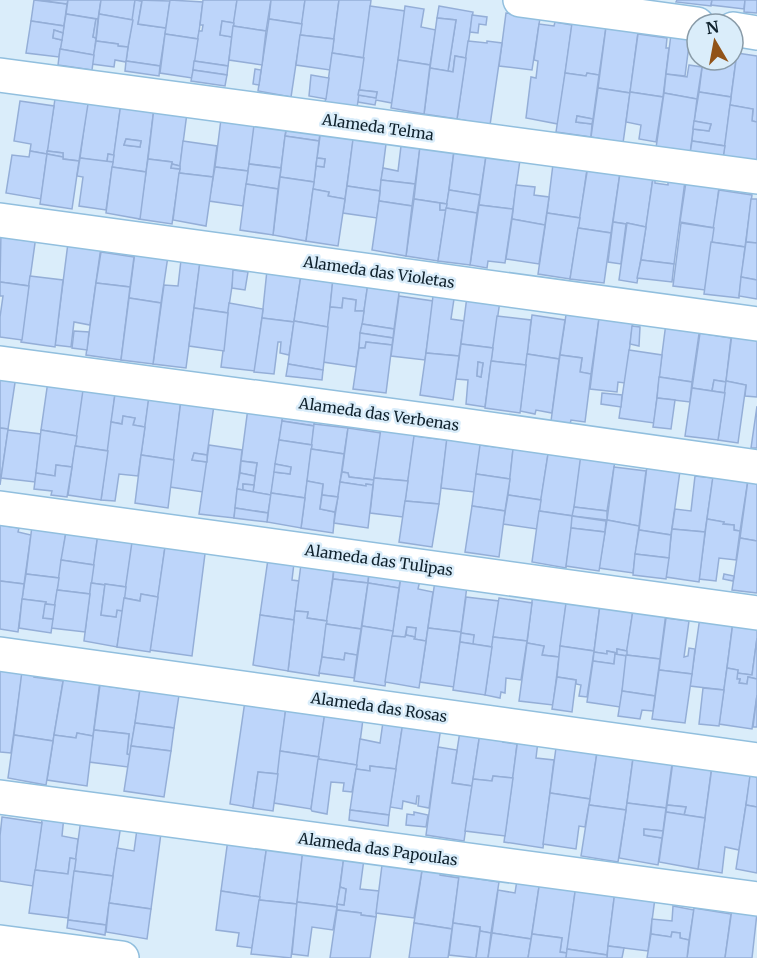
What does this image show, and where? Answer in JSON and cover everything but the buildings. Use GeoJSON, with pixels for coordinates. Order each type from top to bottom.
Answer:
{"type":"FeatureCollection","features":[{"type":"Feature","properties":{"kind":"street"},"geometry":{"type":"LineString","coordinates":[[520,0],[685,22]]}},
{"type":"Feature","properties":{"kind":"street","name":"Alameda Telma"},"geometry":{"type":"LineString","coordinates":[[0,75],[757,177]]}},
{"type":"Feature","properties":{"kind":"street","name":"Alameda das Violetas"},"geometry":{"type":"LineString","coordinates":[[0,220],[757,324]]}},
{"type":"Feature","properties":{"kind":"street","name":"Alameda das Verbenas"},"geometry":{"type":"LineString","coordinates":[[0,363],[757,467]]}},
{"type":"Feature","properties":{"kind":"street","name":"Alameda das Tulipas"},"geometry":{"type":"LineString","coordinates":[[0,508],[757,613]]}},
{"type":"Feature","properties":{"kind":"street","name":"Alameda das Rosas"},"geometry":{"type":"LineString","coordinates":[[0,654],[757,760]]}},
{"type":"Feature","properties":{"kind":"street","name":"Alameda das Papoulas"},"geometry":{"type":"LineString","coordinates":[[0,796],[757,899]]}},
{"type":"Feature","properties":{"kind":"street"},"geometry":{"type":"LineString","coordinates":[[0,942],[122,958]]}}]}
